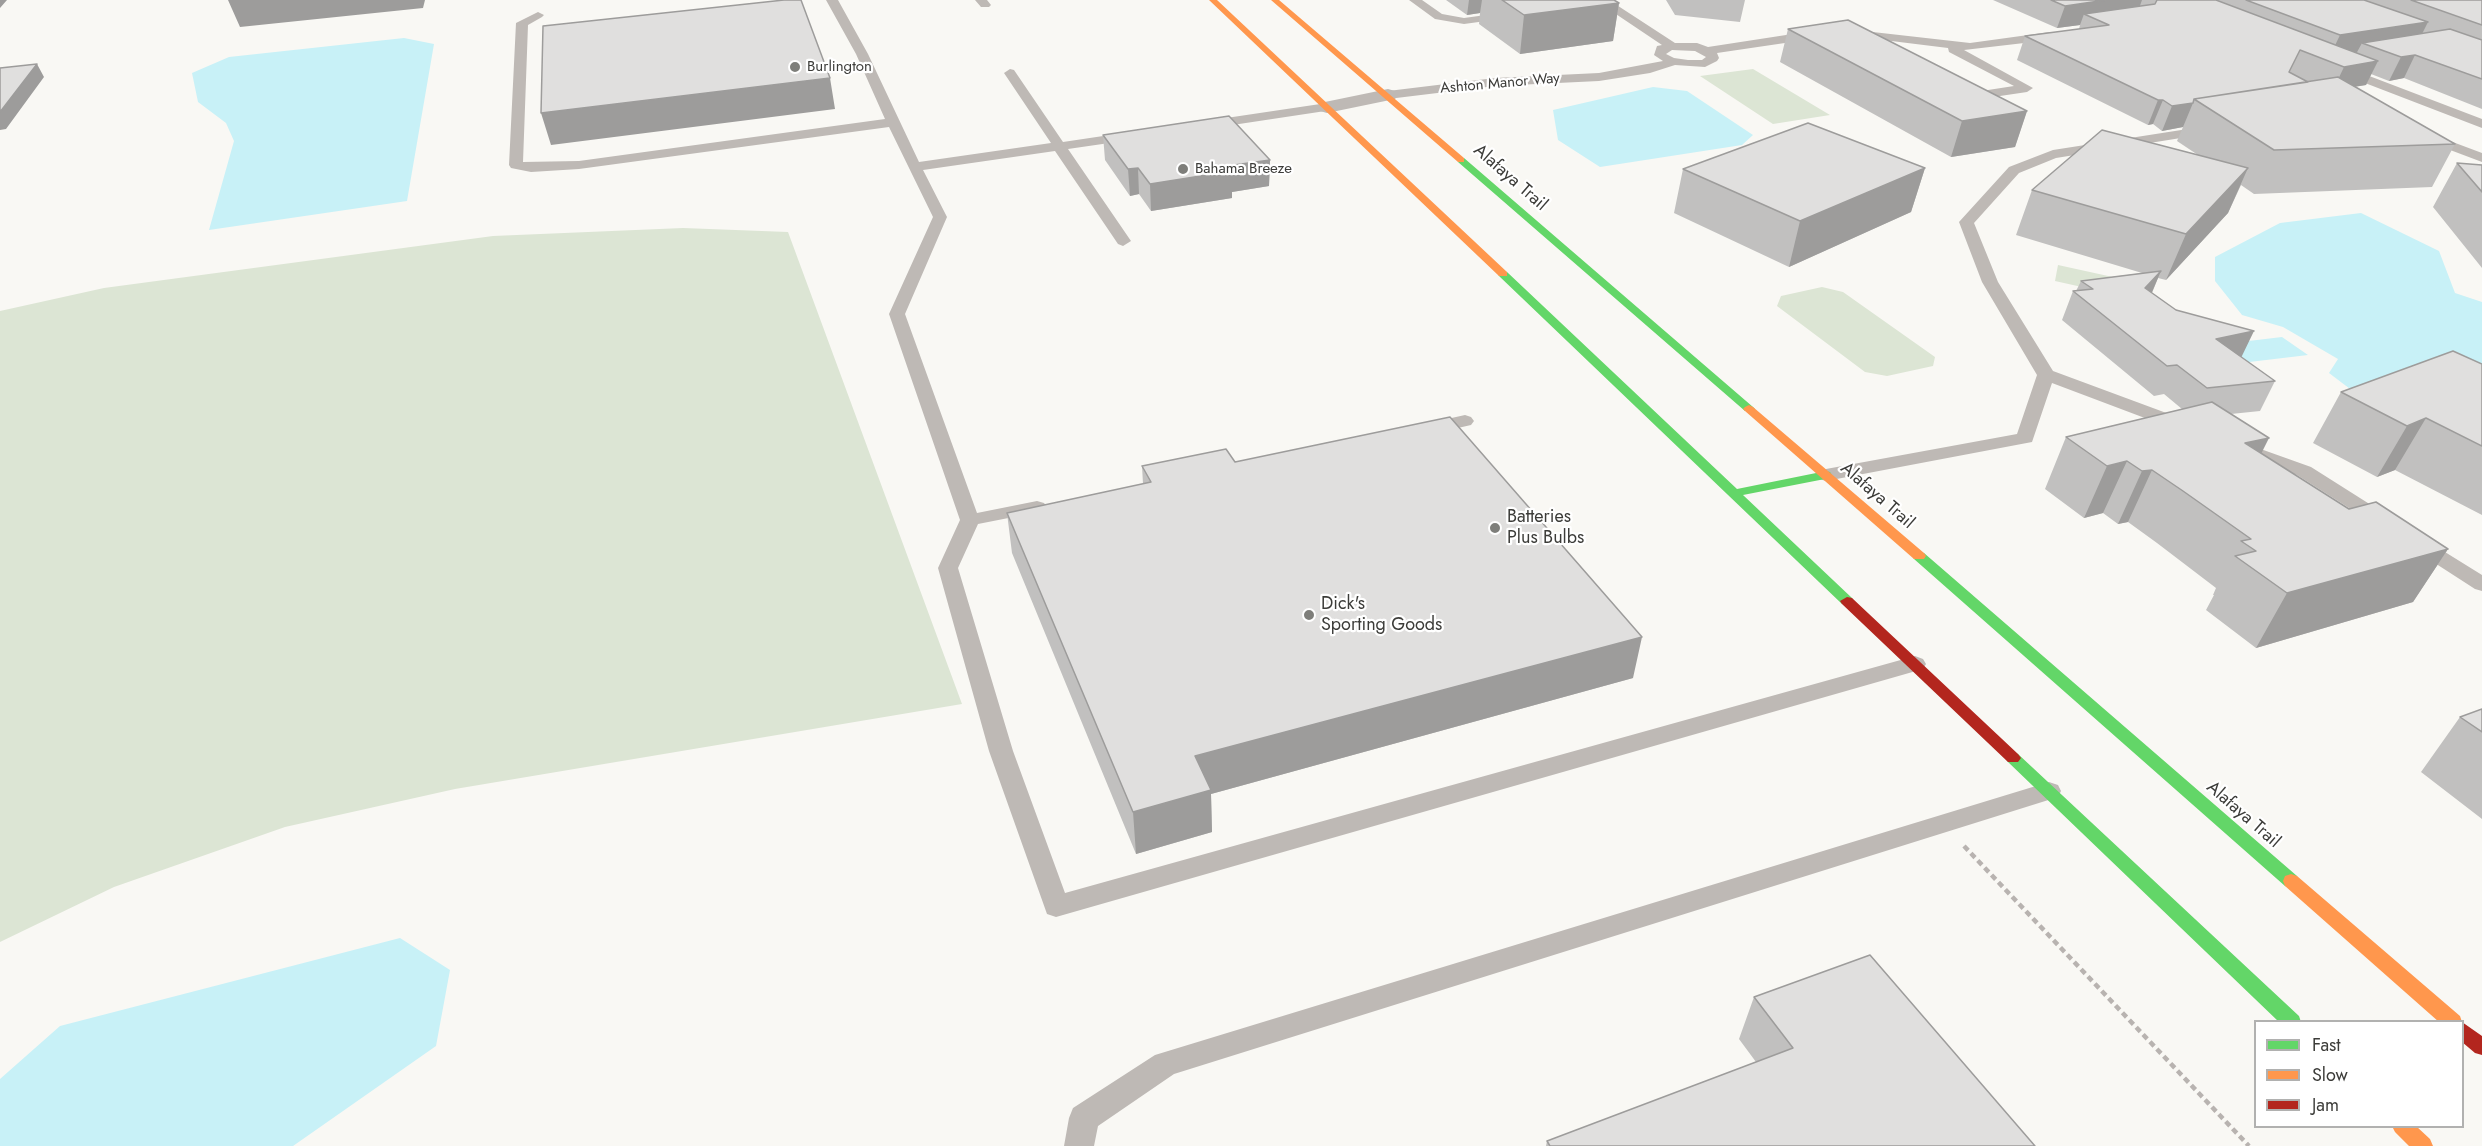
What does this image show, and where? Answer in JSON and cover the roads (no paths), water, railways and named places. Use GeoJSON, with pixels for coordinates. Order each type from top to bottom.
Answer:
{"type":"FeatureCollection","features":[{"type":"Feature","properties":{"kind":"main road"},"geometry":{"type":"LineString","coordinates":[[1213,0],[2290,1020]]}},
{"type":"Feature","properties":{"kind":"main road","name":"Alafaya Trail"},"geometry":{"type":"LineString","coordinates":[[1275,0],[1388,95],[1826,475],[2450,1020]]}},
{"type":"Feature","properties":{"kind":"main road"},"geometry":{"type":"LineString","coordinates":[[1735,493],[1826,475]]}},
{"type":"Feature","properties":{"kind":"main road"},"geometry":{"type":"LineString","coordinates":[[2464,1031],[2482,1047]]}},
{"type":"Feature","properties":{"kind":"main road"},"geometry":{"type":"LineString","coordinates":[[2405,1128],[2423,1146]]}},
{"type":"Feature","properties":{"kind":"street","name":"Ashton Manor Way"},"geometry":{"type":"LineString","coordinates":[[1327,107],[1388,95]]}},
{"type":"Feature","properties":{"kind":"lane"},"geometry":{"type":"LineString","coordinates":[[832,0],[862,54],[914,167],[940,217],[897,314],[970,520],[948,568],[1001,751],[1056,906],[1916,664]]}},
{"type":"Feature","properties":{"kind":"lane"},"geometry":{"type":"LineString","coordinates":[[1415,0],[1439,17],[1464,21],[1521,13]]}},
{"type":"Feature","properties":{"kind":"lane"},"geometry":{"type":"LineString","coordinates":[[1597,1],[1672,46]]}},
{"type":"Feature","properties":{"kind":"lane"},"geometry":{"type":"LineString","coordinates":[[538,15],[522,23],[516,165],[531,168],[579,165],[893,122]]}},
{"type":"Feature","properties":{"kind":"lane"},"geometry":{"type":"LineString","coordinates":[[1713,50],[1737,36],[1775,32],[1810,36],[1859,35],[1970,47],[2059,35]]}},
{"type":"Feature","properties":{"kind":"lane"},"geometry":{"type":"LineString","coordinates":[[1859,35],[1862,40],[1876,49]]}},
{"type":"Feature","properties":{"kind":"lane"},"geometry":{"type":"LineString","coordinates":[[1674,62],[1664,58],[1659,52],[1665,47],[1689,46],[1758,53],[1800,46],[1810,36]]}},
{"type":"Feature","properties":{"kind":"lane"},"geometry":{"type":"LineString","coordinates":[[1948,46],[2027,87],[1973,96],[1953,86]]}},
{"type":"Feature","properties":{"kind":"lane","name":"Ashton Manor Way"},"geometry":{"type":"LineString","coordinates":[[1388,95],[1495,82],[1599,77],[1650,69],[1674,62],[1705,63],[1713,58],[1713,50]]}},
{"type":"Feature","properties":{"kind":"lane"},"geometry":{"type":"LineString","coordinates":[[2350,61],[2328,64],[2482,124]]}},
{"type":"Feature","properties":{"kind":"lane"},"geometry":{"type":"LineString","coordinates":[[1010,73],[1123,241]]}},
{"type":"Feature","properties":{"kind":"lane"},"geometry":{"type":"LineString","coordinates":[[1188,128],[1327,107]]}},
{"type":"Feature","properties":{"kind":"lane"},"geometry":{"type":"LineString","coordinates":[[2196,431],[2046,375],[1990,282],[1966,222],[2014,170],[2053,154],[2225,127]]}},
{"type":"Feature","properties":{"kind":"lane"},"geometry":{"type":"LineString","coordinates":[[2417,133],[2482,158]]}},
{"type":"Feature","properties":{"kind":"lane"},"geometry":{"type":"LineString","coordinates":[[914,167],[1141,134]]}},
{"type":"Feature","properties":{"kind":"lane"},"geometry":{"type":"LineString","coordinates":[[1826,475],[2025,438],[2046,375]]}},
{"type":"Feature","properties":{"kind":"lane"},"geometry":{"type":"LineString","coordinates":[[1411,432],[1464,421]]}},
{"type":"Feature","properties":{"kind":"lane"},"geometry":{"type":"LineString","coordinates":[[2229,443],[2304,471],[2482,584]]}},
{"type":"Feature","properties":{"kind":"lane"},"geometry":{"type":"LineString","coordinates":[[970,520],[1059,503]]}},
{"type":"Feature","properties":{"kind":"lane"},"geometry":{"type":"LineString","coordinates":[[1079,1146],[1084,1118],[1165,1064],[2049,791]]}},
{"type":"Feature","properties":{"kind":"water"},"geometry":{"type":"Polygon","coordinates":[[[404,38],[434,44],[407,201],[209,230],[234,141],[226,123],[198,102],[192,73],[229,57],[404,38]]]}},
{"type":"Feature","properties":{"kind":"water"},"geometry":{"type":"Polygon","coordinates":[[[1653,87],[1687,91],[1753,135],[1742,145],[1600,167],[1558,140],[1553,110],[1653,87]]]}},
{"type":"Feature","properties":{"kind":"water"},"geometry":{"type":"Polygon","coordinates":[[[2361,213],[2439,251],[2455,293],[2482,302],[2482,406],[2358,395],[2329,373],[2338,359],[2283,327],[2242,315],[2215,281],[2215,257],[2280,223],[2361,213]]]}},
{"type":"Feature","properties":{"kind":"water"},"geometry":{"type":"Polygon","coordinates":[[[2282,337],[2308,355],[2241,363],[2215,345],[2282,337]]]}},
{"type":"Feature","properties":{"kind":"water"},"geometry":{"type":"Polygon","coordinates":[[[400,938],[450,970],[436,1046],[293,1146],[0,1146],[0,1079],[60,1026],[400,938]]]}},
{"type":"Feature","properties":{"kind":"place","name":"Burlington"},"geometry":{"type":"Point","coordinates":[795,67]}},
{"type":"Feature","properties":{"kind":"place","name":"Bahama Breeze"},"geometry":{"type":"Point","coordinates":[1183,169]}},
{"type":"Feature","properties":{"kind":"place","name":"Batteries Plus Bulbs"},"geometry":{"type":"Point","coordinates":[1495,528]}},
{"type":"Feature","properties":{"kind":"place","name":"Dick's Sporting Goods"},"geometry":{"type":"Point","coordinates":[1309,615]}}]}
